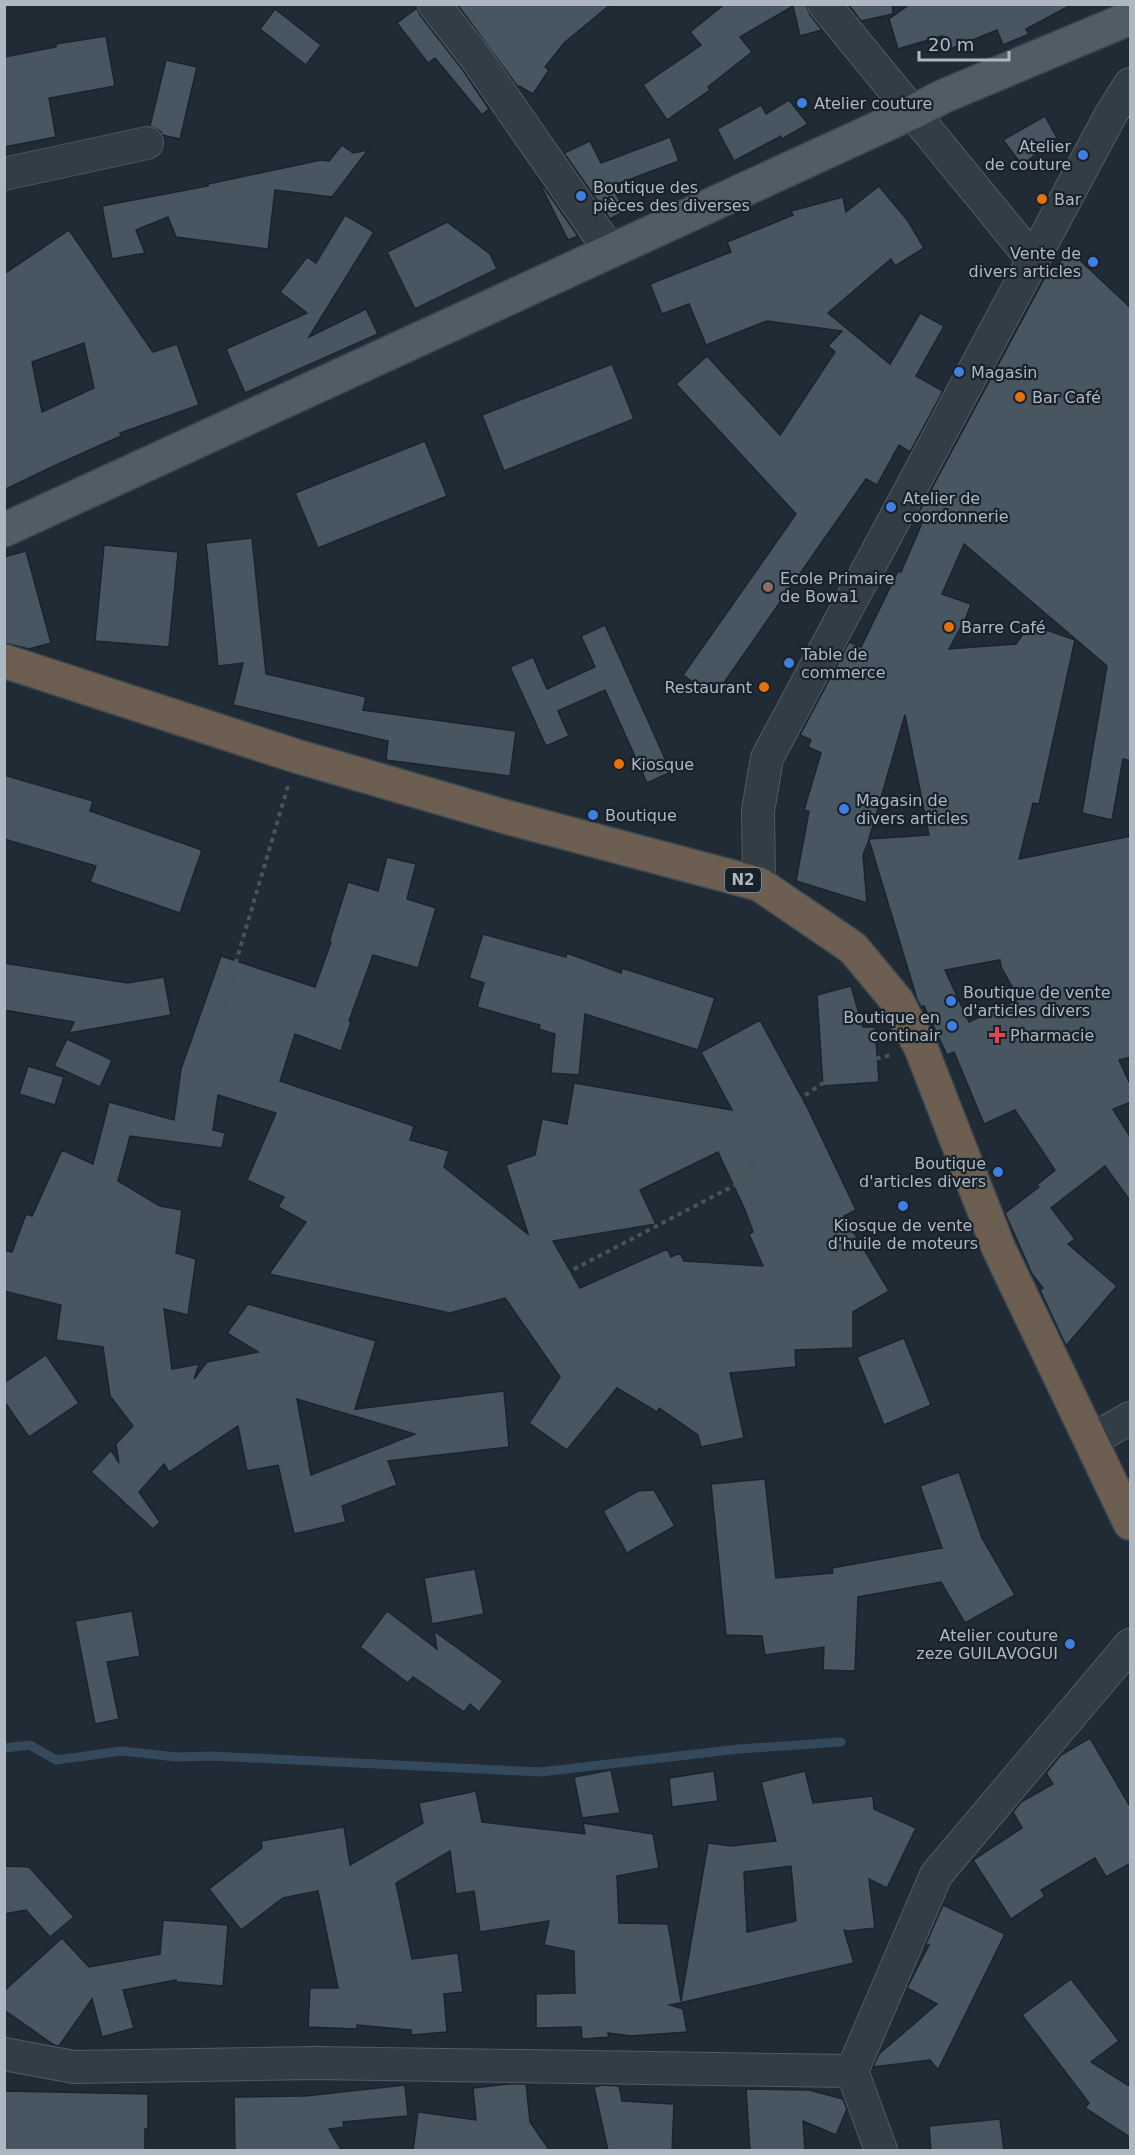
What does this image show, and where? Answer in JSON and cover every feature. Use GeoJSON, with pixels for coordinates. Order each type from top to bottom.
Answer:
{"type":"FeatureCollection","features":[{"type":"Feature","properties":{"kind":"highway","name":"N2"},"geometry":{"type":"LineString","coordinates":[[4,661],[296,756],[506,817],[759,884],[852,948],[897,1001],[921,1048],[999,1249],[1131,1523]]}},
{"type":"Feature","properties":{"kind":"main road"},"geometry":{"type":"LineString","coordinates":[[4,530],[611,252],[944,96],[1131,18]]}},
{"type":"Feature","properties":{"kind":"street"},"geometry":{"type":"LineString","coordinates":[[434,4],[476,58],[611,252]]}},
{"type":"Feature","properties":{"kind":"street"},"geometry":{"type":"LineString","coordinates":[[824,4],[1034,261]]}},
{"type":"Feature","properties":{"kind":"street"},"geometry":{"type":"LineString","coordinates":[[759,884],[758,812],[767,758],[1110,116],[1131,84]]}},
{"type":"Feature","properties":{"kind":"street"},"geometry":{"type":"LineString","coordinates":[[4,174],[147,143]]}},
{"type":"Feature","properties":{"kind":"street"},"geometry":{"type":"LineString","coordinates":[[1090,1441],[1131,1418]]}},
{"type":"Feature","properties":{"kind":"street"},"geometry":{"type":"LineString","coordinates":[[881,2151],[852,2071],[936,1875],[1131,1645]]}},
{"type":"Feature","properties":{"kind":"street"},"geometry":{"type":"LineString","coordinates":[[4,2054],[74,2067],[315,2063],[852,2071]]}},
{"type":"Feature","properties":{"kind":"path"},"geometry":{"type":"LineString","coordinates":[[200,1084],[296,756]]}},
{"type":"Feature","properties":{"kind":"path"},"geometry":{"type":"LineString","coordinates":[[534,1290],[735,1185],[764,1148],[789,1106],[850,1065],[921,1048]]}},
{"type":"Feature","properties":{"kind":"building"},"geometry":{"type":"Polygon","coordinates":[[[457,4],[611,4],[564,43],[545,67],[549,70],[533,94],[518,87],[457,4]]]}},
{"type":"Feature","properties":{"kind":"building"},"geometry":{"type":"Polygon","coordinates":[[[725,4],[806,4],[810,15],[822,30],[800,36],[793,6],[740,37],[752,52],[708,87],[710,90],[667,120],[643,85],[701,45],[690,32],[725,4]]]}},
{"type":"Feature","properties":{"kind":"building"},"geometry":{"type":"Polygon","coordinates":[[[848,4],[892,4],[893,14],[861,21],[848,4]]]}},
{"type":"Feature","properties":{"kind":"building"},"geometry":{"type":"Polygon","coordinates":[[[910,4],[1073,4],[1026,29],[1029,34],[1003,45],[997,30],[948,50],[942,36],[898,49],[889,19],[910,4]]]}},
{"type":"Feature","properties":{"kind":"building"},"geometry":{"type":"Polygon","coordinates":[[[417,8],[489,109],[482,115],[435,58],[428,63],[397,23],[417,8]]]}},
{"type":"Feature","properties":{"kind":"building"},"geometry":{"type":"Polygon","coordinates":[[[275,9],[321,45],[306,65],[260,29],[275,9]]]}},
{"type":"Feature","properties":{"kind":"building"},"geometry":{"type":"Polygon","coordinates":[[[106,36],[115,86],[49,98],[56,137],[4,147],[4,57],[56,47],[56,44],[106,36]]]}},
{"type":"Feature","properties":{"kind":"building"},"geometry":{"type":"Polygon","coordinates":[[[166,60],[197,67],[180,139],[162,135],[160,131],[150,126],[166,60]]]}},
{"type":"Feature","properties":{"kind":"building"},"geometry":{"type":"Polygon","coordinates":[[[789,100],[808,124],[734,161],[717,129],[761,105],[766,114],[789,100]]]}},
{"type":"Feature","properties":{"kind":"building"},"geometry":{"type":"Polygon","coordinates":[[[1045,116],[1057,138],[1022,165],[1003,140],[1045,116]]]}},
{"type":"Feature","properties":{"kind":"building"},"geometry":{"type":"Polygon","coordinates":[[[670,137],[679,161],[612,186],[625,211],[610,219],[564,153],[590,141],[601,163],[670,137]]]}},
{"type":"Feature","properties":{"kind":"building"},"geometry":{"type":"Polygon","coordinates":[[[342,145],[353,153],[368,150],[332,197],[275,190],[268,249],[176,237],[168,217],[136,230],[145,253],[112,259],[102,206],[208,186],[208,184],[321,160],[329,161],[342,145]]]}},
{"type":"Feature","properties":{"kind":"building"},"geometry":{"type":"Polygon","coordinates":[[[536,176],[578,236],[568,240],[536,176]]]}},
{"type":"Feature","properties":{"kind":"building"},"geometry":{"type":"Polygon","coordinates":[[[879,186],[908,221],[924,248],[895,266],[891,259],[828,313],[890,364],[920,313],[944,326],[916,376],[943,391],[910,452],[899,445],[877,485],[866,479],[714,697],[683,675],[796,514],[676,384],[707,356],[780,435],[835,352],[828,346],[842,331],[767,321],[706,345],[689,304],[662,314],[650,284],[731,252],[727,242],[793,215],[791,211],[843,197],[846,212],[879,186]]]}},
{"type":"Feature","properties":{"kind":"building"},"geometry":{"type":"Polygon","coordinates":[[[345,215],[374,232],[309,337],[366,309],[378,334],[245,393],[226,349],[307,313],[280,292],[307,257],[316,263],[345,215]]]}},
{"type":"Feature","properties":{"kind":"building"},"geometry":{"type":"Polygon","coordinates":[[[447,222],[490,254],[497,269],[415,309],[387,252],[447,222]]]}},
{"type":"Feature","properties":{"kind":"building"},"geometry":{"type":"Polygon","coordinates":[[[69,230],[153,352],[177,344],[199,405],[120,433],[121,436],[4,490],[4,274],[69,230]],[[84,343],[32,362],[42,412],[94,388],[84,343]]]}},
{"type":"Feature","properties":{"kind":"building"},"geometry":{"type":"Polygon","coordinates":[[[1070,251],[1131,308],[1131,761],[1123,759],[1112,820],[1082,813],[1107,666],[964,544],[942,594],[971,604],[949,649],[1016,644],[1030,624],[1075,640],[1039,804],[1033,803],[1019,859],[1131,836],[1131,1057],[1119,1060],[1131,1086],[1131,1102],[1113,1109],[1131,1138],[1131,1202],[1105,1166],[1051,1208],[1075,1239],[1068,1244],[1117,1286],[1066,1346],[1040,1290],[1043,1288],[1032,1274],[1005,1213],[1039,1187],[1037,1185],[1055,1170],[1015,1110],[984,1124],[954,1052],[947,1055],[924,1006],[921,1007],[917,999],[869,840],[863,855],[867,903],[796,881],[809,811],[804,810],[821,753],[808,747],[811,740],[800,735],[849,642],[861,647],[898,571],[901,572],[925,516],[919,512],[1044,279],[1070,251]],[[905,715],[869,839],[929,835],[905,715]],[[1000,960],[945,970],[969,1022],[1019,999],[1001,967],[1000,960]]]}},
{"type":"Feature","properties":{"kind":"building"},"geometry":{"type":"Polygon","coordinates":[[[612,364],[634,419],[504,471],[482,415],[612,364]]]}},
{"type":"Feature","properties":{"kind":"building"},"geometry":{"type":"Polygon","coordinates":[[[425,441],[447,496],[318,548],[295,493],[425,441]]]}},
{"type":"Feature","properties":{"kind":"building"},"geometry":{"type":"Polygon","coordinates":[[[252,538],[266,674],[366,697],[363,710],[516,731],[510,776],[386,760],[388,741],[233,705],[243,663],[218,666],[206,543],[252,538]]]}},
{"type":"Feature","properties":{"kind":"building"},"geometry":{"type":"Polygon","coordinates":[[[104,545],[178,552],[169,647],[95,641],[104,545]]]}},
{"type":"Feature","properties":{"kind":"building"},"geometry":{"type":"Polygon","coordinates":[[[26,551],[51,643],[29,649],[4,643],[4,557],[26,551]]]}},
{"type":"Feature","properties":{"kind":"building"},"geometry":{"type":"Polygon","coordinates":[[[605,625],[671,772],[647,783],[605,690],[558,711],[569,736],[546,746],[510,667],[533,657],[547,689],[595,667],[581,636],[605,625]]]}},
{"type":"Feature","properties":{"kind":"building"},"geometry":{"type":"Polygon","coordinates":[[[4,775],[93,801],[90,811],[202,850],[180,913],[90,882],[96,866],[4,839],[4,775]]]}},
{"type":"Feature","properties":{"kind":"building"},"geometry":{"type":"Polygon","coordinates":[[[387,857],[416,864],[407,899],[436,908],[418,968],[373,955],[349,1021],[351,1022],[341,1051],[295,1034],[280,1081],[414,1126],[410,1140],[449,1151],[444,1167],[528,1234],[506,1165],[535,1155],[542,1119],[567,1124],[574,1083],[732,1110],[701,1052],[760,1020],[808,1109],[856,1210],[844,1216],[889,1291],[853,1312],[853,1348],[795,1350],[796,1367],[730,1373],[744,1438],[701,1447],[698,1435],[659,1408],[657,1412],[617,1388],[567,1450],[529,1423],[560,1377],[505,1298],[450,1313],[269,1274],[306,1222],[278,1207],[284,1197],[247,1180],[276,1113],[218,1095],[213,1130],[225,1133],[222,1148],[130,1136],[118,1181],[160,1206],[182,1210],[176,1253],[196,1259],[188,1315],[164,1309],[172,1369],[199,1364],[194,1379],[207,1362],[258,1352],[227,1333],[248,1304],[376,1341],[355,1409],[504,1391],[509,1447],[388,1461],[397,1485],[342,1506],[346,1522],[294,1534],[278,1465],[247,1471],[238,1426],[169,1472],[164,1464],[139,1492],[160,1522],[153,1529],[127,1505],[125,1507],[125,1503],[91,1472],[111,1450],[119,1463],[116,1444],[133,1426],[110,1396],[103,1347],[56,1340],[61,1305],[4,1291],[4,1250],[12,1252],[26,1214],[32,1216],[62,1150],[93,1164],[109,1102],[174,1120],[181,1069],[221,956],[315,987],[348,882],[378,891],[387,857]],[[718,1152],[640,1190],[656,1224],[553,1241],[580,1288],[667,1249],[671,1257],[680,1253],[684,1261],[763,1266],[749,1234],[753,1232],[745,1210],[718,1152]],[[297,1399],[311,1475],[415,1434],[337,1411],[297,1399]]]}},
{"type":"Feature","properties":{"kind":"building"},"geometry":{"type":"Polygon","coordinates":[[[483,934],[566,957],[567,953],[621,973],[622,968],[715,998],[698,1050],[585,1014],[579,1075],[551,1073],[555,1034],[539,1029],[540,1025],[477,1007],[484,983],[469,978],[483,934]]]}},
{"type":"Feature","properties":{"kind":"building"},"geometry":{"type":"Polygon","coordinates":[[[4,963],[127,983],[164,977],[171,1015],[69,1033],[74,1022],[4,1010],[4,963]]]}},
{"type":"Feature","properties":{"kind":"building"},"geometry":{"type":"Polygon","coordinates":[[[851,986],[863,1027],[875,1027],[879,1082],[823,1086],[817,995],[851,986]]]}},
{"type":"Feature","properties":{"kind":"building"},"geometry":{"type":"Polygon","coordinates":[[[67,1039],[112,1060],[100,1087],[54,1066],[67,1039]]]}},
{"type":"Feature","properties":{"kind":"building"},"geometry":{"type":"Polygon","coordinates":[[[28,1066],[64,1077],[55,1105],[19,1094],[28,1066]]]}},
{"type":"Feature","properties":{"kind":"building"},"geometry":{"type":"Polygon","coordinates":[[[904,1338],[931,1405],[884,1425],[857,1357],[904,1338]]]}},
{"type":"Feature","properties":{"kind":"building"},"geometry":{"type":"Polygon","coordinates":[[[46,1355],[79,1403],[29,1437],[4,1401],[4,1383],[46,1355]]]}},
{"type":"Feature","properties":{"kind":"building"},"geometry":{"type":"Polygon","coordinates":[[[959,1472],[982,1538],[1015,1595],[965,1623],[941,1582],[858,1597],[855,1671],[823,1670],[824,1647],[765,1655],[762,1636],[726,1635],[711,1484],[765,1479],[776,1578],[833,1573],[832,1568],[942,1548],[920,1486],[959,1472]]]}},
{"type":"Feature","properties":{"kind":"building"},"geometry":{"type":"Polygon","coordinates":[[[654,1490],[675,1526],[627,1553],[603,1511],[638,1491],[654,1490]]]}},
{"type":"Feature","properties":{"kind":"building"},"geometry":{"type":"Polygon","coordinates":[[[475,1569],[484,1614],[432,1624],[424,1578],[475,1569]]]}},
{"type":"Feature","properties":{"kind":"building"},"geometry":{"type":"Polygon","coordinates":[[[132,1611],[140,1656],[107,1662],[119,1719],[95,1724],[75,1621],[132,1611]]]}},
{"type":"Feature","properties":{"kind":"building"},"geometry":{"type":"Polygon","coordinates":[[[387,1611],[437,1649],[434,1631],[503,1681],[479,1712],[470,1704],[464,1712],[413,1677],[408,1683],[360,1647],[387,1611]]]}},
{"type":"Feature","properties":{"kind":"building"},"geometry":{"type":"Polygon","coordinates":[[[1090,1738],[1131,1808],[1131,1863],[1106,1877],[1095,1858],[1041,1890],[1045,1896],[1011,1919],[973,1860],[1022,1828],[1013,1812],[1021,1802],[1053,1784],[1046,1773],[1061,1755],[1090,1738]]]}},
{"type":"Feature","properties":{"kind":"building"},"geometry":{"type":"Polygon","coordinates":[[[611,1770],[620,1813],[582,1818],[574,1777],[611,1770]]]}},
{"type":"Feature","properties":{"kind":"building"},"geometry":{"type":"Polygon","coordinates":[[[714,1771],[718,1801],[672,1807],[669,1778],[714,1771]]]}},
{"type":"Feature","properties":{"kind":"building"},"geometry":{"type":"Polygon","coordinates":[[[805,1771],[813,1803],[873,1796],[874,1809],[916,1828],[887,1888],[869,1879],[875,1928],[844,1930],[854,1963],[670,2005],[683,2009],[687,2032],[631,2036],[608,2033],[609,2037],[582,2039],[581,2027],[536,2028],[536,1994],[575,1993],[574,1951],[544,1945],[549,1921],[480,1932],[474,1891],[456,1894],[450,1851],[396,1883],[412,1959],[458,1953],[463,1992],[444,1994],[447,2032],[411,2035],[411,2030],[357,2025],[357,2029],[308,2027],[310,1988],[338,1988],[318,1891],[283,1898],[241,1930],[209,1889],[262,1848],[261,1841],[344,1827],[350,1865],[423,1823],[419,1803],[476,1791],[482,1822],[585,1834],[583,1823],[653,1834],[659,1868],[617,1876],[619,1923],[668,1924],[681,2001],[708,1843],[731,1846],[776,1841],[761,1782],[805,1771]],[[791,1866],[744,1872],[747,1932],[796,1921],[791,1866]]]}},
{"type":"Feature","properties":{"kind":"building"},"geometry":{"type":"Polygon","coordinates":[[[4,1866],[29,1867],[74,1917],[50,1937],[26,1910],[4,1914],[4,1866]]]}},
{"type":"Feature","properties":{"kind":"building"},"geometry":{"type":"Polygon","coordinates":[[[943,1905],[1005,1934],[938,2070],[930,2060],[873,2067],[879,2054],[937,2004],[907,1988],[929,1945],[925,1946],[943,1905]]]}},
{"type":"Feature","properties":{"kind":"building"},"geometry":{"type":"Polygon","coordinates":[[[163,1920],[228,1925],[223,1986],[176,1982],[176,1980],[123,1990],[134,2028],[102,2037],[92,1999],[59,2046],[54,2045],[4,2010],[4,1991],[62,1938],[89,1967],[160,1954],[163,1920]]]}},
{"type":"Feature","properties":{"kind":"building"},"geometry":{"type":"Polygon","coordinates":[[[1071,1979],[1119,2041],[1091,2062],[1131,2087],[1131,2138],[1085,2108],[1089,2103],[1022,2015],[1071,1979]]]}},
{"type":"Feature","properties":{"kind":"building"},"geometry":{"type":"Polygon","coordinates":[[[526,2084],[530,2122],[550,2151],[413,2151],[418,2112],[476,2120],[473,2088],[526,2084]]]}},
{"type":"Feature","properties":{"kind":"building"},"geometry":{"type":"Polygon","coordinates":[[[405,2085],[408,2116],[343,2122],[344,2127],[329,2129],[342,2151],[235,2151],[234,2097],[305,2096],[405,2085]]]}},
{"type":"Feature","properties":{"kind":"building"},"geometry":{"type":"Polygon","coordinates":[[[619,2086],[622,2101],[674,2104],[672,2151],[608,2151],[594,2087],[619,2086]]]}},
{"type":"Feature","properties":{"kind":"building"},"geometry":{"type":"Polygon","coordinates":[[[746,2089],[809,2090],[843,2099],[847,2109],[836,2135],[803,2121],[805,2151],[750,2151],[746,2089]]]}},
{"type":"Feature","properties":{"kind":"building"},"geometry":{"type":"Polygon","coordinates":[[[4,2091],[148,2094],[148,2129],[145,2129],[145,2151],[4,2151],[4,2091]]]}},
{"type":"Feature","properties":{"kind":"building"},"geometry":{"type":"Polygon","coordinates":[[[1000,2119],[1004,2151],[931,2151],[929,2126],[1000,2119]]]}},
{"type":"Feature","properties":{"kind":"waterway"},"geometry":{"type":"LineString","coordinates":[[4,1748],[30,1745],[56,1760],[122,1751],[176,1757],[212,1756],[540,1772],[739,1749],[841,1742]]}},
{"type":"Feature","properties":{"kind":"place","name":"Atelier couture"},"geometry":{"type":"Point","coordinates":[802,103]}},
{"type":"Feature","properties":{"kind":"place","name":"Atelier de couture"},"geometry":{"type":"Point","coordinates":[1083,155]}},
{"type":"Feature","properties":{"kind":"place","name":"Boutique des pièces des diverses"},"geometry":{"type":"Point","coordinates":[581,196]}},
{"type":"Feature","properties":{"kind":"place","name":"Bar"},"geometry":{"type":"Point","coordinates":[1042,199]}},
{"type":"Feature","properties":{"kind":"place","name":"Vente de divers articles"},"geometry":{"type":"Point","coordinates":[1093,262]}},
{"type":"Feature","properties":{"kind":"place","name":"Magasin"},"geometry":{"type":"Point","coordinates":[959,372]}},
{"type":"Feature","properties":{"kind":"place","name":"Bar Café"},"geometry":{"type":"Point","coordinates":[1020,397]}},
{"type":"Feature","properties":{"kind":"place","name":"Atelier de coordonnerie"},"geometry":{"type":"Point","coordinates":[891,507]}},
{"type":"Feature","properties":{"kind":"place","name":"Ecole Primaire de Bowa1"},"geometry":{"type":"Point","coordinates":[768,587]}},
{"type":"Feature","properties":{"kind":"place","name":"Barre Café"},"geometry":{"type":"Point","coordinates":[949,627]}},
{"type":"Feature","properties":{"kind":"place","name":"Table de commerce"},"geometry":{"type":"Point","coordinates":[789,663]}},
{"type":"Feature","properties":{"kind":"place","name":"Restaurant"},"geometry":{"type":"Point","coordinates":[764,687]}},
{"type":"Feature","properties":{"kind":"place","name":"Kiosque"},"geometry":{"type":"Point","coordinates":[619,764]}},
{"type":"Feature","properties":{"kind":"place","name":"Magasin de divers articles"},"geometry":{"type":"Point","coordinates":[844,809]}},
{"type":"Feature","properties":{"kind":"place","name":"Boutique"},"geometry":{"type":"Point","coordinates":[593,815]}},
{"type":"Feature","properties":{"kind":"place","name":"Boutique de vente d'articles divers"},"geometry":{"type":"Point","coordinates":[951,1001]}},
{"type":"Feature","properties":{"kind":"place","name":"Boutique en continair"},"geometry":{"type":"Point","coordinates":[952,1026]}},
{"type":"Feature","properties":{"kind":"place","name":"Pharmacie"},"geometry":{"type":"Point","coordinates":[997,1035]}},
{"type":"Feature","properties":{"kind":"place","name":"Boutique d'articles divers"},"geometry":{"type":"Point","coordinates":[998,1172]}},
{"type":"Feature","properties":{"kind":"place","name":"Kiosque de vente d'huile de moteurs"},"geometry":{"type":"Point","coordinates":[903,1206]}},
{"type":"Feature","properties":{"kind":"place","name":"Atelier couture zeze GUILAVOGUI"},"geometry":{"type":"Point","coordinates":[1070,1644]}}]}
